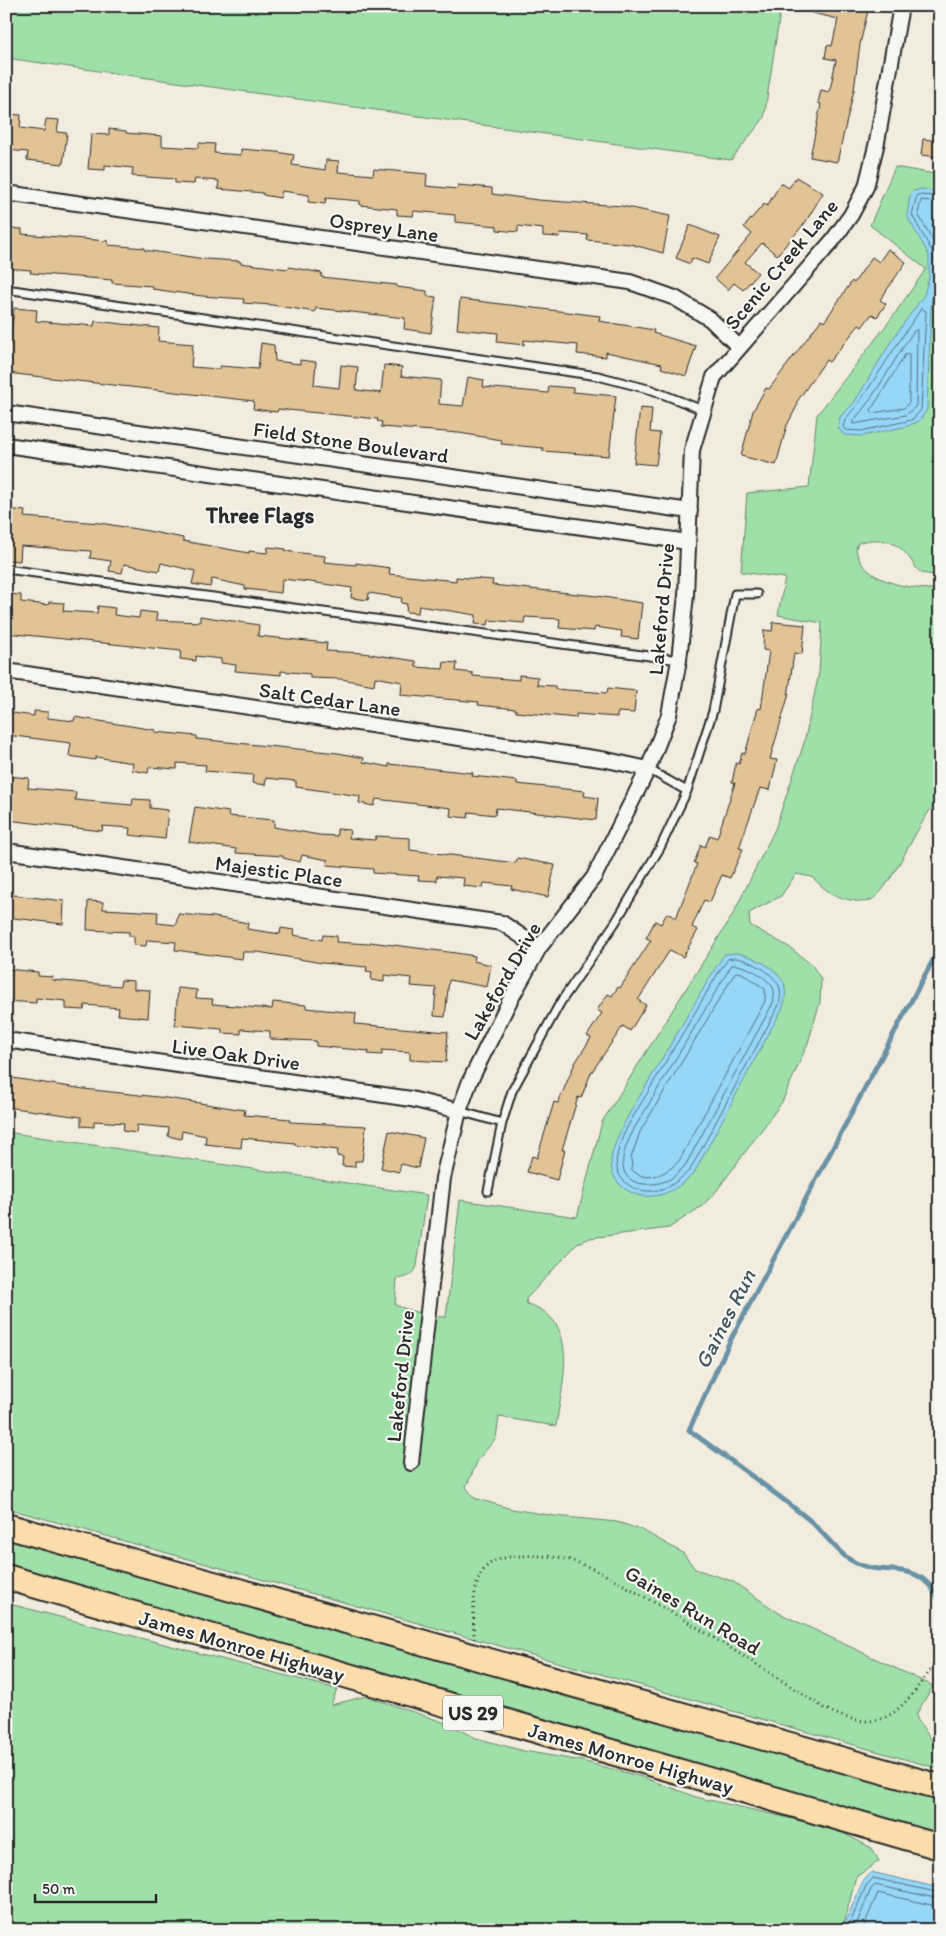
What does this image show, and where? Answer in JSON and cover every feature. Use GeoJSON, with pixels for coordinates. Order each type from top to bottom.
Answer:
{"type":"FeatureCollection","features":[{"type":"Feature","properties":{"kind":"highway","name":"US 29"},"geometry":{"type":"LineString","coordinates":[[6,1526],[940,1787]]}},
{"type":"Feature","properties":{"kind":"highway","name":"James Monroe Highway"},"geometry":{"type":"LineString","coordinates":[[6,1577],[940,1847]]}},
{"type":"Feature","properties":{"kind":"street","name":"Scenic Creek Lane"},"geometry":{"type":"LineString","coordinates":[[690,511],[692,450],[714,377],[738,346],[833,240],[851,215],[866,187],[877,142],[901,6]]}},
{"type":"Feature","properties":{"kind":"street","name":"Osprey Lane"},"geometry":{"type":"LineString","coordinates":[[6,193],[630,282],[675,298],[710,319],[738,346]]}},
{"type":"Feature","properties":{"kind":"street","name":"Field Stone Boulevard"},"geometry":{"type":"LineString","coordinates":[[6,413],[690,511]]}},
{"type":"Feature","properties":{"kind":"street"},"geometry":{"type":"LineString","coordinates":[[6,445],[688,542]]}},
{"type":"Feature","properties":{"kind":"street","name":"Lakeford Drive"},"geometry":{"type":"LineString","coordinates":[[411,1463],[443,1178],[459,1111],[474,1072],[539,948],[594,877],[648,769],[669,715],[680,660],[686,594],[690,511]]}},
{"type":"Feature","properties":{"kind":"street","name":"Salt Cedar Lane"},"geometry":{"type":"LineString","coordinates":[[6,671],[607,760],[648,769]]}},
{"type":"Feature","properties":{"kind":"street","name":"Majestic Place"},"geometry":{"type":"LineString","coordinates":[[6,851],[502,923],[539,948]]}},
{"type":"Feature","properties":{"kind":"street","name":"Live Oak Drive"},"geometry":{"type":"LineString","coordinates":[[6,1040],[412,1099],[459,1111]]}},
{"type":"Feature","properties":{"kind":"lane"},"geometry":{"type":"LineString","coordinates":[[6,289],[598,376],[652,390],[703,410]]}},
{"type":"Feature","properties":{"kind":"lane"},"geometry":{"type":"LineString","coordinates":[[6,569],[680,660]]}},
{"type":"Feature","properties":{"kind":"lane"},"geometry":{"type":"LineString","coordinates":[[488,1191],[502,1123],[512,1091],[560,1003],[615,923],[660,848],[687,791],[712,711],[735,594],[757,594]]}},
{"type":"Feature","properties":{"kind":"lane"},"geometry":{"type":"LineString","coordinates":[[648,769],[687,791]]}},
{"type":"Feature","properties":{"kind":"lane"},"geometry":{"type":"LineString","coordinates":[[459,1111],[502,1123]]}},
{"type":"Feature","properties":{"kind":"path","name":"Gaines Run Road"},"geometry":{"type":"LineString","coordinates":[[474,1656],[474,1603],[478,1584],[485,1569],[499,1559],[530,1556],[571,1560],[602,1573],[678,1616],[824,1708],[848,1719],[868,1722],[891,1716],[900,1709],[940,1657]]}},
{"type":"Feature","properties":{"kind":"green space"},"geometry":{"type":"Polygon","coordinates":[[[6,6],[781,6],[764,118],[731,160],[6,58],[6,6]]]}},
{"type":"Feature","properties":{"kind":"green space"},"geometry":{"type":"Polygon","coordinates":[[[895,167],[940,175],[940,576],[921,573],[901,549],[890,542],[864,541],[858,543],[856,548],[859,560],[866,569],[889,582],[915,588],[940,589],[940,798],[922,822],[887,884],[878,895],[869,901],[857,901],[838,897],[825,889],[812,877],[796,874],[781,896],[749,913],[750,925],[789,947],[812,965],[821,979],[820,1002],[808,1043],[782,1102],[715,1193],[702,1206],[669,1228],[590,1238],[577,1244],[526,1299],[527,1304],[544,1312],[556,1324],[562,1338],[564,1373],[556,1426],[499,1417],[496,1438],[478,1460],[466,1487],[474,1498],[512,1509],[555,1516],[617,1522],[642,1530],[683,1553],[695,1569],[732,1581],[779,1613],[933,1686],[917,1713],[917,1719],[940,1752],[940,1769],[6,1508],[6,1132],[427,1195],[417,1266],[410,1276],[397,1279],[395,1305],[433,1316],[446,1317],[460,1200],[577,1217],[602,1122],[732,916],[775,829],[804,743],[819,673],[822,623],[778,615],[785,578],[741,572],[747,493],[809,487],[817,415],[891,319],[926,269],[870,225],[895,167]]]}},
{"type":"Feature","properties":{"kind":"green space"},"geometry":{"type":"Polygon","coordinates":[[[6,1538],[940,1799],[940,1833],[6,1566],[6,1538]]]}},
{"type":"Feature","properties":{"kind":"green space"},"geometry":{"type":"Polygon","coordinates":[[[6,1603],[337,1689],[331,1705],[366,1696],[446,1723],[476,1738],[524,1751],[582,1761],[642,1777],[696,1797],[833,1828],[872,1848],[879,1861],[856,1877],[842,1930],[6,1930],[6,1603]]]}},
{"type":"Feature","properties":{"kind":"water"},"geometry":{"type":"Polygon","coordinates":[[[921,189],[940,192],[940,262],[935,276],[931,306],[927,410],[919,421],[908,426],[862,436],[844,435],[838,427],[840,417],[854,403],[892,340],[924,295],[929,277],[929,255],[907,216],[910,195],[914,191],[921,189]]]}},
{"type":"Feature","properties":{"kind":"water"},"geometry":{"type":"Polygon","coordinates":[[[725,954],[743,954],[765,964],[778,974],[785,987],[783,1007],[694,1173],[676,1188],[663,1194],[643,1196],[633,1193],[625,1189],[613,1174],[611,1165],[612,1154],[619,1134],[716,967],[725,954]]]}},
{"type":"Feature","properties":{"kind":"water"},"geometry":{"type":"Polygon","coordinates":[[[871,1872],[940,1888],[940,1930],[842,1930],[862,1883],[871,1872]]]}},
{"type":"Feature","properties":{"kind":"building"},"geometry":{"type":"Polygon","coordinates":[[[805,6],[869,6],[860,44],[854,90],[837,162],[810,157],[821,104],[818,103],[821,90],[829,92],[831,85],[836,60],[825,58],[827,45],[832,46],[838,19],[804,11],[805,6]]]}},
{"type":"Feature","properties":{"kind":"building"},"geometry":{"type":"Polygon","coordinates":[[[6,114],[21,115],[20,128],[44,131],[46,119],[59,120],[57,132],[67,133],[63,164],[27,160],[28,152],[6,150],[6,114]]]}},
{"type":"Feature","properties":{"kind":"building"},"geometry":{"type":"Polygon","coordinates":[[[109,129],[126,131],[126,133],[162,136],[162,146],[198,148],[199,143],[215,144],[214,153],[241,155],[241,149],[277,152],[294,155],[292,165],[325,170],[326,160],[339,161],[338,172],[373,175],[374,169],[427,174],[426,186],[458,189],[458,185],[492,188],[492,194],[538,200],[622,206],[670,216],[663,253],[630,244],[587,240],[588,235],[561,233],[560,237],[543,236],[543,229],[518,226],[518,232],[497,230],[497,226],[455,222],[455,215],[414,211],[413,216],[397,215],[397,209],[360,205],[360,201],[326,198],[325,204],[308,202],[309,195],[282,191],[280,198],[263,195],[263,193],[218,189],[219,181],[195,179],[194,184],[175,183],[175,179],[132,176],[133,168],[105,165],[105,170],[88,169],[91,134],[109,135],[109,129]]]}},
{"type":"Feature","properties":{"kind":"building"},"geometry":{"type":"Polygon","coordinates":[[[923,139],[940,141],[940,157],[921,155],[923,139]]]}},
{"type":"Feature","properties":{"kind":"building"},"geometry":{"type":"Polygon","coordinates":[[[796,177],[823,193],[805,223],[777,255],[762,243],[745,262],[758,273],[743,290],[734,283],[728,290],[715,278],[752,234],[744,227],[764,204],[767,206],[781,183],[789,188],[796,177]]]}},
{"type":"Feature","properties":{"kind":"building"},"geometry":{"type":"Polygon","coordinates":[[[690,225],[720,237],[708,264],[692,258],[690,264],[676,258],[690,225]]]}},
{"type":"Feature","properties":{"kind":"building"},"geometry":{"type":"Polygon","coordinates":[[[6,228],[22,229],[22,234],[108,241],[108,245],[145,248],[144,250],[205,259],[240,261],[240,263],[288,269],[289,267],[322,273],[321,277],[397,285],[397,287],[427,291],[427,296],[436,297],[431,333],[404,329],[405,318],[316,308],[315,312],[272,305],[243,303],[244,299],[202,296],[152,289],[152,286],[112,283],[112,280],[30,273],[31,270],[6,268],[6,228]]]}},
{"type":"Feature","properties":{"kind":"building"},"geometry":{"type":"Polygon","coordinates":[[[888,249],[906,262],[880,300],[886,304],[877,317],[872,314],[862,327],[859,325],[829,362],[826,360],[796,403],[798,404],[787,425],[776,465],[741,456],[753,411],[766,388],[769,389],[821,320],[824,322],[852,281],[854,283],[872,257],[879,262],[888,249]]]}},
{"type":"Feature","properties":{"kind":"building"},"geometry":{"type":"Polygon","coordinates":[[[460,299],[600,316],[599,321],[654,330],[653,333],[696,346],[686,376],[661,368],[662,364],[606,352],[606,357],[577,354],[578,345],[524,340],[524,345],[497,342],[498,333],[457,329],[460,299]]]}},
{"type":"Feature","properties":{"kind":"building"},"geometry":{"type":"Polygon","coordinates":[[[14,308],[37,310],[36,321],[94,326],[95,321],[159,328],[158,341],[193,344],[191,367],[220,369],[220,366],[258,369],[261,343],[274,345],[275,361],[300,364],[300,360],[316,362],[314,385],[339,388],[341,365],[358,367],[356,390],[381,393],[384,365],[402,367],[401,376],[441,380],[439,404],[463,406],[468,377],[484,380],[483,387],[548,393],[549,386],[573,388],[573,392],[616,396],[609,456],[543,451],[543,448],[501,444],[502,440],[459,433],[381,427],[382,422],[377,421],[378,419],[278,409],[277,412],[253,409],[254,401],[7,373],[14,308]]]}},
{"type":"Feature","properties":{"kind":"building"},"geometry":{"type":"Polygon","coordinates":[[[640,408],[652,409],[650,432],[660,433],[656,465],[634,463],[640,408]]]}},
{"type":"Feature","properties":{"kind":"building"},"geometry":{"type":"Polygon","coordinates":[[[7,509],[25,511],[24,517],[100,523],[183,538],[183,541],[249,553],[249,551],[267,553],[268,547],[286,549],[285,551],[325,556],[324,562],[356,565],[356,563],[390,568],[389,574],[456,581],[456,577],[493,580],[492,585],[597,596],[642,603],[638,639],[621,637],[622,631],[595,627],[594,631],[559,628],[560,619],[525,617],[524,623],[489,620],[488,625],[475,624],[476,615],[419,606],[418,613],[406,612],[407,604],[401,603],[402,598],[369,593],[368,600],[351,598],[352,588],[310,582],[282,579],[281,593],[245,589],[245,586],[212,579],[210,587],[192,584],[195,571],[161,563],[159,571],[124,564],[122,573],[109,571],[111,561],[90,558],[91,551],[21,546],[20,561],[8,560],[7,509]]]}},
{"type":"Feature","properties":{"kind":"building"},"geometry":{"type":"Polygon","coordinates":[[[6,594],[21,595],[21,602],[48,605],[49,602],[64,603],[63,611],[97,613],[98,606],[115,608],[114,615],[139,618],[140,611],[157,613],[156,620],[200,622],[200,616],[259,625],[258,636],[327,643],[326,651],[363,653],[416,661],[416,667],[443,669],[444,662],[457,663],[456,671],[473,673],[473,676],[519,680],[519,675],[538,677],[537,685],[555,686],[555,689],[607,693],[608,688],[636,691],[634,713],[618,712],[617,717],[576,714],[576,718],[516,712],[516,709],[478,705],[479,702],[401,695],[402,682],[375,677],[374,685],[341,679],[310,678],[310,674],[281,671],[281,675],[235,671],[236,665],[221,663],[221,659],[196,656],[196,661],[180,659],[181,651],[6,633],[6,594]]]}},
{"type":"Feature","properties":{"kind":"building"},"geometry":{"type":"Polygon","coordinates":[[[773,622],[805,625],[802,654],[794,653],[788,697],[770,759],[777,760],[770,790],[760,788],[739,848],[743,849],[730,878],[722,875],[710,902],[704,900],[692,927],[698,930],[683,957],[670,950],[638,1000],[646,1005],[630,1031],[623,1026],[591,1073],[581,1098],[578,1097],[562,1150],[565,1150],[557,1180],[527,1172],[532,1156],[537,1158],[554,1102],[558,1103],[575,1063],[591,1038],[587,1036],[602,1013],[597,1010],[608,994],[612,996],[618,987],[620,988],[651,940],[646,938],[655,921],[661,924],[667,913],[676,918],[697,864],[694,863],[701,845],[705,847],[710,835],[717,838],[735,783],[732,782],[736,763],[739,764],[742,753],[745,754],[758,708],[761,709],[769,651],[763,650],[764,630],[772,631],[773,622]]]}},
{"type":"Feature","properties":{"kind":"building"},"geometry":{"type":"Polygon","coordinates":[[[34,711],[48,712],[48,718],[74,721],[75,717],[155,730],[155,732],[197,736],[197,739],[338,753],[364,758],[363,762],[389,767],[389,764],[473,773],[472,776],[517,781],[517,784],[585,791],[584,796],[598,798],[596,820],[496,808],[495,815],[469,812],[468,818],[450,816],[451,808],[376,799],[374,806],[359,803],[360,796],[296,787],[296,781],[266,778],[265,785],[252,783],[253,775],[205,771],[206,765],[177,763],[177,769],[149,767],[148,773],[132,770],[133,763],[96,757],[95,760],[69,756],[71,743],[6,735],[6,712],[34,716],[34,711]]]}},
{"type":"Feature","properties":{"kind":"building"},"geometry":{"type":"Polygon","coordinates":[[[6,776],[29,778],[28,788],[76,792],[75,800],[132,805],[133,799],[150,800],[150,808],[168,810],[165,839],[129,835],[130,828],[103,826],[102,831],[7,820],[6,776]]]}},
{"type":"Feature","properties":{"kind":"building"},"geometry":{"type":"Polygon","coordinates":[[[195,807],[229,812],[228,816],[274,820],[274,827],[319,835],[337,836],[337,829],[350,830],[349,838],[375,840],[376,836],[410,838],[410,850],[516,863],[517,858],[555,865],[548,897],[511,889],[512,886],[484,883],[483,888],[463,886],[464,878],[437,876],[437,881],[418,880],[419,876],[373,873],[373,869],[327,865],[328,860],[302,855],[300,862],[283,858],[283,856],[236,853],[236,849],[189,842],[195,807]]]}},
{"type":"Feature","properties":{"kind":"building"},"geometry":{"type":"Polygon","coordinates":[[[6,894],[64,901],[63,924],[6,917],[6,894]]]}},
{"type":"Feature","properties":{"kind":"building"},"geometry":{"type":"Polygon","coordinates":[[[88,901],[103,902],[103,909],[158,912],[157,923],[176,925],[178,914],[214,917],[248,923],[247,929],[280,934],[281,928],[294,930],[293,935],[322,940],[323,935],[337,936],[336,942],[369,944],[370,942],[475,956],[474,961],[491,965],[487,987],[449,980],[445,1017],[434,1016],[436,988],[411,986],[412,978],[384,975],[384,982],[371,980],[372,972],[366,971],[367,967],[322,963],[258,952],[243,952],[242,959],[175,950],[176,942],[147,940],[146,946],[134,945],[134,936],[129,936],[129,932],[87,930],[88,901]]]}},
{"type":"Feature","properties":{"kind":"building"},"geometry":{"type":"Polygon","coordinates":[[[6,969],[38,972],[38,976],[53,977],[52,980],[120,986],[121,980],[134,981],[134,989],[150,990],[148,1018],[118,1015],[119,1008],[85,1005],[84,1010],[66,1009],[66,1001],[36,998],[36,1003],[6,1001],[6,969]]]}},
{"type":"Feature","properties":{"kind":"building"},"geometry":{"type":"Polygon","coordinates":[[[178,988],[197,990],[196,998],[213,999],[212,1004],[272,1009],[273,1002],[306,1005],[306,1008],[356,1013],[355,1024],[448,1032],[446,1062],[410,1060],[410,1052],[382,1050],[382,1055],[368,1054],[369,1051],[316,1046],[316,1041],[270,1039],[270,1031],[241,1029],[241,1034],[222,1033],[222,1029],[175,1025],[178,988]]]}},
{"type":"Feature","properties":{"kind":"building"},"geometry":{"type":"Polygon","coordinates":[[[6,1077],[245,1110],[244,1115],[290,1119],[290,1122],[366,1126],[362,1161],[355,1161],[355,1167],[342,1166],[343,1157],[337,1156],[338,1150],[295,1145],[295,1143],[242,1138],[241,1148],[205,1144],[206,1136],[182,1131],[181,1139],[168,1136],[169,1128],[137,1125],[136,1133],[123,1131],[124,1123],[94,1121],[94,1127],[81,1126],[81,1117],[6,1107],[6,1077]]]}},
{"type":"Feature","properties":{"kind":"building"},"geometry":{"type":"Polygon","coordinates":[[[389,1131],[424,1138],[418,1168],[401,1164],[399,1172],[381,1168],[389,1131]]]}},
{"type":"Feature","properties":{"kind":"waterway","name":"Gaines Run"},"geometry":{"type":"LineString","coordinates":[[940,947],[730,1341],[689,1430],[808,1519],[849,1559],[862,1565],[910,1572],[921,1577],[931,1587],[940,1602]]}},
{"type":"Feature","properties":{"kind":"district","name":"Three Flags"},"geometry":{"type":"Point","coordinates":[260,515]}}]}
